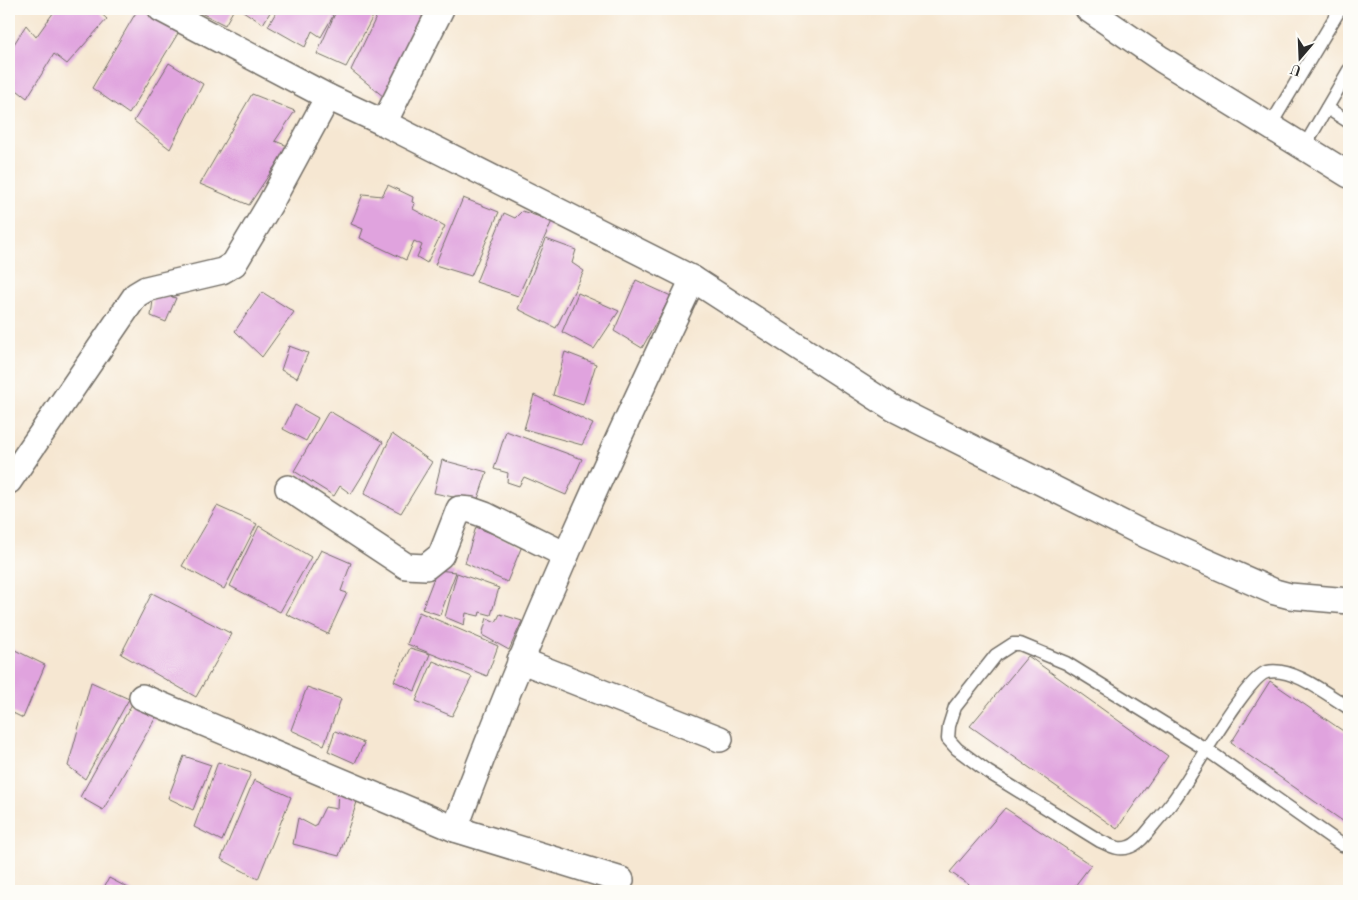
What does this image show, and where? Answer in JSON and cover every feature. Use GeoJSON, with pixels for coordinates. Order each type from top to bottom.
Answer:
{"type":"FeatureCollection","features":[{"type":"Feature","properties":{"kind":"street"},"geometry":{"type":"LineString","coordinates":[[162,9],[328,97],[384,123],[692,279],[892,408],[1148,536],[1275,592],[1290,596],[1349,602]]}},
{"type":"Feature","properties":{"kind":"street"},"geometry":{"type":"LineString","coordinates":[[384,123],[441,9]]}},
{"type":"Feature","properties":{"kind":"street"},"geometry":{"type":"LineString","coordinates":[[1088,9],[1161,59],[1349,175]]}},
{"type":"Feature","properties":{"kind":"street"},"geometry":{"type":"LineString","coordinates":[[9,481],[136,295],[146,289],[222,270],[234,264],[270,204],[328,97]]}},
{"type":"Feature","properties":{"kind":"street"},"geometry":{"type":"LineString","coordinates":[[455,829],[520,660],[607,460],[692,279]]}},
{"type":"Feature","properties":{"kind":"street"},"geometry":{"type":"LineString","coordinates":[[288,488],[406,566],[426,567],[442,555],[459,509],[471,510],[485,515],[566,555]]}},
{"type":"Feature","properties":{"kind":"street"},"geometry":{"type":"LineString","coordinates":[[520,660],[720,739]]}},
{"type":"Feature","properties":{"kind":"street"},"geometry":{"type":"LineString","coordinates":[[142,697],[455,829],[621,880]]}},
{"type":"Feature","properties":{"kind":"lane"},"geometry":{"type":"LineString","coordinates":[[1270,126],[1340,9]]}},
{"type":"Feature","properties":{"kind":"lane"},"geometry":{"type":"LineString","coordinates":[[1304,147],[1349,70]]}},
{"type":"Feature","properties":{"kind":"lane"},"geometry":{"type":"LineString","coordinates":[[1327,108],[1349,122]]}},
{"type":"Feature","properties":{"kind":"lane"},"geometry":{"type":"LineString","coordinates":[[1349,708],[1292,674],[1266,672],[1256,678],[1207,750],[1174,801],[1138,843],[1118,849],[1100,841],[988,772],[957,749],[948,739],[949,726],[955,707],[996,655],[1013,644],[1020,644],[1066,663],[1207,750],[1342,845],[1349,846]]}},
{"type":"Feature","properties":{"kind":"building"},"geometry":{"type":"Polygon","coordinates":[[[56,9],[96,9],[107,19],[67,64],[54,54],[27,98],[9,84],[9,52],[26,25],[36,37],[56,9]]]}},
{"type":"Feature","properties":{"kind":"building"},"geometry":{"type":"Polygon","coordinates":[[[138,9],[180,30],[129,114],[92,88],[138,9]]]}},
{"type":"Feature","properties":{"kind":"building"},"geometry":{"type":"Polygon","coordinates":[[[193,9],[234,9],[225,25],[193,9]]]}},
{"type":"Feature","properties":{"kind":"building"},"geometry":{"type":"Polygon","coordinates":[[[240,9],[272,9],[263,24],[240,9]]]}},
{"type":"Feature","properties":{"kind":"building"},"geometry":{"type":"Polygon","coordinates":[[[278,9],[329,9],[328,11],[333,16],[321,37],[312,31],[305,47],[268,26],[278,9]]]}},
{"type":"Feature","properties":{"kind":"building"},"geometry":{"type":"Polygon","coordinates":[[[337,9],[377,9],[346,67],[317,54],[337,9]]]}},
{"type":"Feature","properties":{"kind":"building"},"geometry":{"type":"Polygon","coordinates":[[[380,9],[409,9],[423,16],[384,97],[351,70],[380,9]]]}},
{"type":"Feature","properties":{"kind":"building"},"geometry":{"type":"Polygon","coordinates":[[[169,63],[203,84],[170,149],[134,121],[169,63]]]}},
{"type":"Feature","properties":{"kind":"building"},"geometry":{"type":"Polygon","coordinates":[[[252,94],[295,111],[275,141],[288,146],[249,205],[200,184],[252,94]]]}},
{"type":"Feature","properties":{"kind":"building"},"geometry":{"type":"Polygon","coordinates":[[[388,185],[413,197],[412,202],[415,203],[413,209],[445,226],[427,263],[417,257],[422,245],[414,241],[406,260],[360,238],[363,229],[351,224],[363,194],[382,196],[388,185]]]}},
{"type":"Feature","properties":{"kind":"building"},"geometry":{"type":"Polygon","coordinates":[[[463,198],[499,212],[471,276],[435,265],[463,198]]]}},
{"type":"Feature","properties":{"kind":"building"},"geometry":{"type":"Polygon","coordinates":[[[522,211],[552,221],[518,296],[476,282],[504,213],[515,218],[522,211]]]}},
{"type":"Feature","properties":{"kind":"building"},"geometry":{"type":"Polygon","coordinates":[[[546,239],[576,250],[572,263],[584,271],[556,328],[518,309],[546,239]]]}},
{"type":"Feature","properties":{"kind":"building"},"geometry":{"type":"Polygon","coordinates":[[[636,280],[671,296],[642,348],[614,331],[636,280]]]}},
{"type":"Feature","properties":{"kind":"building"},"geometry":{"type":"Polygon","coordinates":[[[154,292],[176,298],[166,322],[151,316],[154,292]]]}},
{"type":"Feature","properties":{"kind":"building"},"geometry":{"type":"Polygon","coordinates":[[[262,292],[294,312],[262,357],[235,331],[262,292]]]}},
{"type":"Feature","properties":{"kind":"building"},"geometry":{"type":"Polygon","coordinates":[[[578,293],[619,311],[594,349],[562,332],[578,293]]]}},
{"type":"Feature","properties":{"kind":"building"},"geometry":{"type":"Polygon","coordinates":[[[289,346],[308,353],[297,378],[281,370],[289,346]]]}},
{"type":"Feature","properties":{"kind":"building"},"geometry":{"type":"Polygon","coordinates":[[[565,352],[596,364],[583,405],[553,395],[565,352]]]}},
{"type":"Feature","properties":{"kind":"building"},"geometry":{"type":"Polygon","coordinates":[[[534,395],[593,424],[582,445],[524,429],[534,395]]]}},
{"type":"Feature","properties":{"kind":"building"},"geometry":{"type":"Polygon","coordinates":[[[295,405],[318,418],[306,441],[283,429],[295,405]]]}},
{"type":"Feature","properties":{"kind":"building"},"geometry":{"type":"Polygon","coordinates":[[[329,411],[383,442],[351,494],[340,486],[334,496],[294,471],[329,411]]]}},
{"type":"Feature","properties":{"kind":"building"},"geometry":{"type":"Polygon","coordinates":[[[506,431],[582,459],[566,495],[524,477],[519,486],[507,482],[508,473],[494,469],[506,431]]]}},
{"type":"Feature","properties":{"kind":"building"},"geometry":{"type":"Polygon","coordinates":[[[392,434],[432,462],[401,513],[364,494],[392,434]]]}},
{"type":"Feature","properties":{"kind":"building"},"geometry":{"type":"Polygon","coordinates":[[[442,460],[487,472],[477,502],[434,493],[442,460]]]}},
{"type":"Feature","properties":{"kind":"building"},"geometry":{"type":"Polygon","coordinates":[[[217,506],[257,524],[224,589],[182,566],[217,506]]]}},
{"type":"Feature","properties":{"kind":"building"},"geometry":{"type":"Polygon","coordinates":[[[259,526],[311,557],[280,612],[230,586],[259,526]]]}},
{"type":"Feature","properties":{"kind":"building"},"geometry":{"type":"Polygon","coordinates":[[[476,527],[522,546],[507,582],[465,563],[476,527]]]}},
{"type":"Feature","properties":{"kind":"building"},"geometry":{"type":"Polygon","coordinates":[[[321,550],[351,563],[341,591],[347,593],[328,634],[286,614],[321,550]]]}},
{"type":"Feature","properties":{"kind":"building"},"geometry":{"type":"Polygon","coordinates":[[[437,570],[456,572],[440,615],[422,609],[437,570]]]}},
{"type":"Feature","properties":{"kind":"building"},"geometry":{"type":"Polygon","coordinates":[[[457,573],[499,588],[491,615],[480,612],[479,616],[466,613],[464,625],[445,617],[457,573]]]}},
{"type":"Feature","properties":{"kind":"building"},"geometry":{"type":"Polygon","coordinates":[[[152,593],[232,634],[196,697],[121,654],[152,593]]]}},
{"type":"Feature","properties":{"kind":"building"},"geometry":{"type":"Polygon","coordinates":[[[419,612],[498,646],[487,676],[407,644],[419,612]]]}},
{"type":"Feature","properties":{"kind":"building"},"geometry":{"type":"Polygon","coordinates":[[[500,614],[522,621],[509,650],[482,635],[487,618],[496,622],[500,614]]]}},
{"type":"Feature","properties":{"kind":"building"},"geometry":{"type":"Polygon","coordinates":[[[9,647],[45,665],[23,718],[9,711],[9,647]]]}},
{"type":"Feature","properties":{"kind":"building"},"geometry":{"type":"Polygon","coordinates":[[[410,648],[430,654],[415,691],[394,681],[410,648]]]}},
{"type":"Feature","properties":{"kind":"building"},"geometry":{"type":"Polygon","coordinates":[[[1028,656],[1168,756],[1117,829],[970,726],[1028,656]]]}},
{"type":"Feature","properties":{"kind":"building"},"geometry":{"type":"Polygon","coordinates":[[[433,661],[472,677],[452,716],[416,701],[433,661]]]}},
{"type":"Feature","properties":{"kind":"building"},"geometry":{"type":"Polygon","coordinates":[[[1270,681],[1349,735],[1349,820],[1347,824],[1231,743],[1270,681]]]}},
{"type":"Feature","properties":{"kind":"building"},"geometry":{"type":"Polygon","coordinates":[[[91,682],[129,699],[85,779],[68,766],[91,682]]]}},
{"type":"Feature","properties":{"kind":"building"},"geometry":{"type":"Polygon","coordinates":[[[307,687],[341,699],[324,745],[291,730],[307,687]]]}},
{"type":"Feature","properties":{"kind":"building"},"geometry":{"type":"Polygon","coordinates":[[[132,704],[156,717],[103,810],[80,797],[132,704]]]}},
{"type":"Feature","properties":{"kind":"building"},"geometry":{"type":"Polygon","coordinates":[[[335,731],[364,743],[355,763],[328,751],[335,731]]]}},
{"type":"Feature","properties":{"kind":"building"},"geometry":{"type":"Polygon","coordinates":[[[184,756],[211,765],[193,810],[168,798],[184,756]]]}},
{"type":"Feature","properties":{"kind":"building"},"geometry":{"type":"Polygon","coordinates":[[[218,762],[251,773],[222,841],[194,827],[218,762]]]}},
{"type":"Feature","properties":{"kind":"building"},"geometry":{"type":"Polygon","coordinates":[[[254,780],[291,797],[258,879],[221,859],[254,780]]]}},
{"type":"Feature","properties":{"kind":"building"},"geometry":{"type":"Polygon","coordinates":[[[338,788],[359,796],[339,856],[293,844],[298,818],[315,827],[325,807],[337,809],[338,788]]]}},
{"type":"Feature","properties":{"kind":"building"},"geometry":{"type":"Polygon","coordinates":[[[1005,808],[1091,865],[1071,891],[978,891],[950,872],[1005,808]]]}},
{"type":"Feature","properties":{"kind":"building"},"geometry":{"type":"Polygon","coordinates":[[[109,878],[134,891],[102,891],[109,878]]]}}]}
